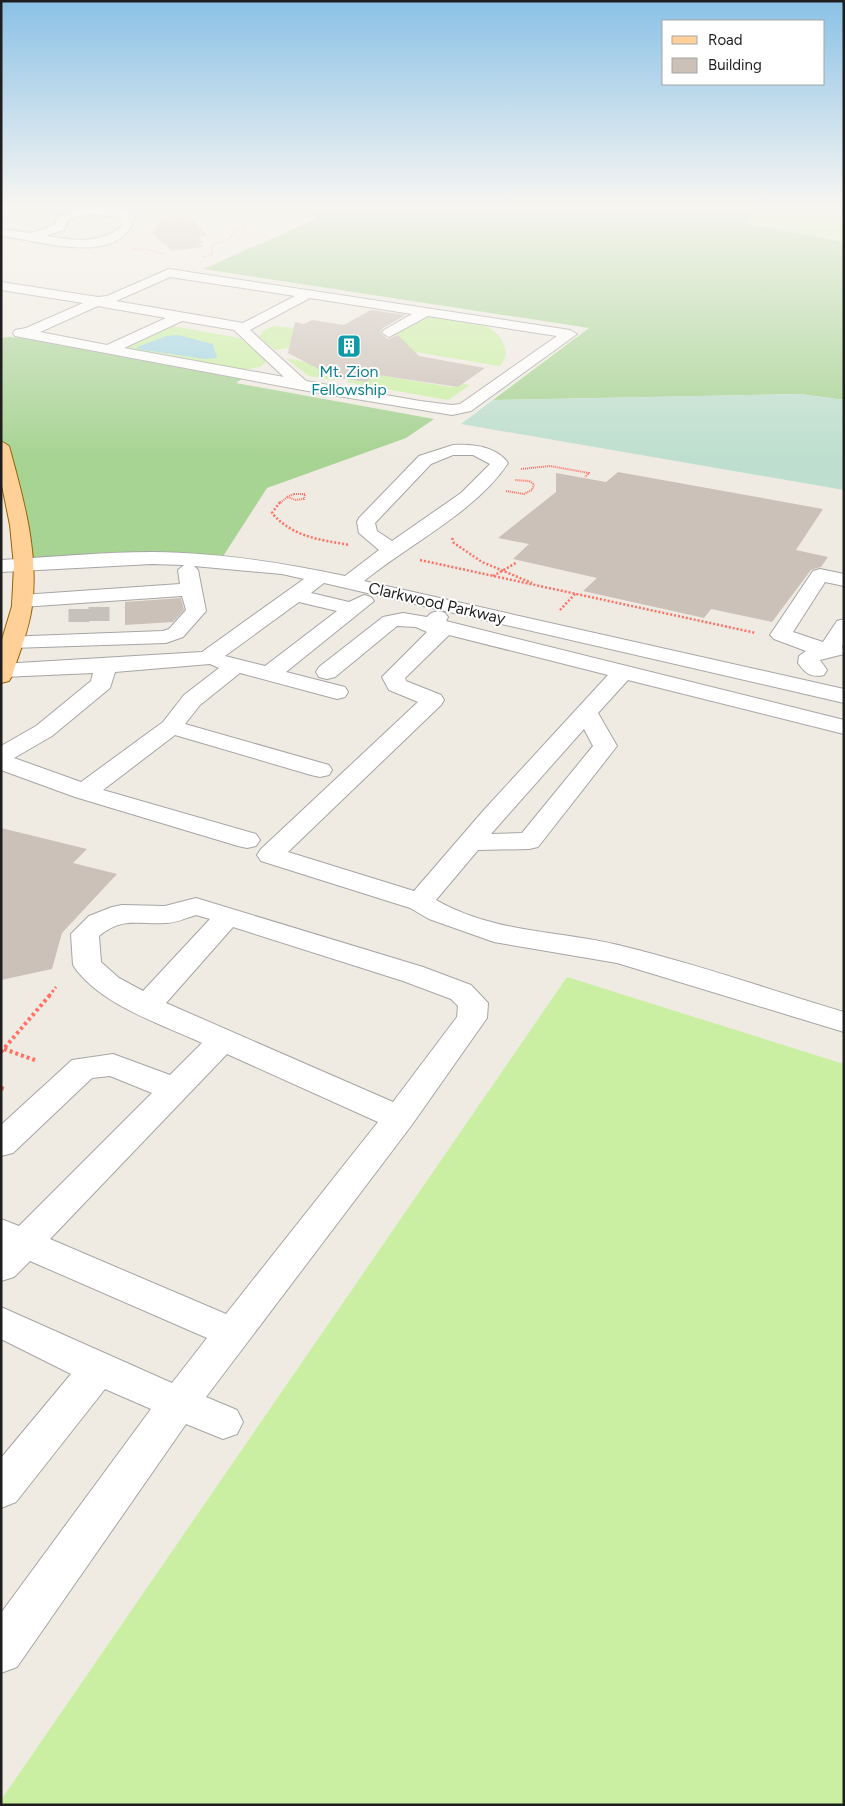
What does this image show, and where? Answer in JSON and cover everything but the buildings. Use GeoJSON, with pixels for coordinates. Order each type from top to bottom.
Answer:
{"type":"FeatureCollection","features":[{"type":"Feature","properties":{"kind":"main road"},"geometry":{"type":"LineString","coordinates":[[1,446],[24,565],[22,601],[2,673]]}},
{"type":"Feature","properties":{"kind":"street"},"geometry":{"type":"LineString","coordinates":[[17,288],[98,300],[110,299],[134,288]]}},
{"type":"Feature","properties":{"kind":"street"},"geometry":{"type":"LineString","coordinates":[[98,300],[28,332],[20,333],[420,406],[460,409],[570,334],[271,288]]}},
{"type":"Feature","properties":{"kind":"street"},"geometry":{"type":"LineString","coordinates":[[98,300],[103,303],[244,327],[309,294]]}},
{"type":"Feature","properties":{"kind":"street"},"geometry":{"type":"LineString","coordinates":[[389,333],[426,312]]}},
{"type":"Feature","properties":{"kind":"street"},"geometry":{"type":"LineString","coordinates":[[107,350],[181,316]]}},
{"type":"Feature","properties":{"kind":"street"},"geometry":{"type":"LineString","coordinates":[[244,327],[241,329],[302,385]]}},
{"type":"Feature","properties":{"kind":"street"},"geometry":{"type":"LineString","coordinates":[[350,582],[392,550],[424,529],[482,484],[496,470],[499,463],[485,453],[468,450],[452,450],[436,454],[425,460],[366,522],[368,533],[392,550]]}},
{"type":"Feature","properties":{"kind":"street","name":"Clarkwood Parkway"},"geometry":{"type":"LineString","coordinates":[[1,566],[152,558],[186,559],[282,568],[451,606],[809,678],[844,696]]}},
{"type":"Feature","properties":{"kind":"street"},"geometry":{"type":"LineString","coordinates":[[22,601],[145,639],[166,637],[176,633],[196,611],[186,559]]}},
{"type":"Feature","properties":{"kind":"street"},"geometry":{"type":"LineString","coordinates":[[836,652],[781,635],[820,575],[844,580]]}},
{"type":"Feature","properties":{"kind":"street"},"geometry":{"type":"LineString","coordinates":[[208,658],[321,576]]}},
{"type":"Feature","properties":{"kind":"street"},"geometry":{"type":"LineString","coordinates":[[12,642],[80,620],[191,589]]}},
{"type":"Feature","properties":{"kind":"street"},"geometry":{"type":"LineString","coordinates":[[269,674],[379,589]]}},
{"type":"Feature","properties":{"kind":"street"},"geometry":{"type":"LineString","coordinates":[[296,595],[353,610]]}},
{"type":"Feature","properties":{"kind":"street"},"geometry":{"type":"LineString","coordinates":[[432,624],[451,606]]}},
{"type":"Feature","properties":{"kind":"street"},"geometry":{"type":"LineString","coordinates":[[327,672],[390,621],[403,620],[432,624],[844,727]]}},
{"type":"Feature","properties":{"kind":"street"},"geometry":{"type":"LineString","coordinates":[[432,624],[440,632],[393,677],[397,684],[433,700],[270,855],[420,902],[439,913],[504,936],[620,954],[844,1022]]}},
{"type":"Feature","properties":{"kind":"street"},"geometry":{"type":"LineString","coordinates":[[836,652],[844,625]]}},
{"type":"Feature","properties":{"kind":"street"},"geometry":{"type":"LineString","coordinates":[[836,652],[810,656],[809,678],[844,667]]}},
{"type":"Feature","properties":{"kind":"street"},"geometry":{"type":"LineString","coordinates":[[2,673],[208,658],[337,692]]}},
{"type":"Feature","properties":{"kind":"street"},"geometry":{"type":"LineString","coordinates":[[84,792],[171,727],[192,700],[236,665]]}},
{"type":"Feature","properties":{"kind":"street"},"geometry":{"type":"LineString","coordinates":[[1,756],[44,731],[102,683],[105,666]]}},
{"type":"Feature","properties":{"kind":"street"},"geometry":{"type":"LineString","coordinates":[[420,902],[470,842],[623,672]]}},
{"type":"Feature","properties":{"kind":"street"},"geometry":{"type":"LineString","coordinates":[[470,842],[529,840],[605,746],[586,713]]}},
{"type":"Feature","properties":{"kind":"street"},"geometry":{"type":"LineString","coordinates":[[171,727],[320,770]]}},
{"type":"Feature","properties":{"kind":"street"},"geometry":{"type":"LineString","coordinates":[[1,762],[84,792],[247,840]]}},
{"type":"Feature","properties":{"kind":"street"},"geometry":{"type":"LineString","coordinates":[[1,1651],[179,1403],[399,1118],[472,1018],[473,1003],[461,992],[413,974],[196,906],[167,915],[122,913],[99,922],[85,934],[87,965],[109,985],[146,1006],[399,1118]]}},
{"type":"Feature","properties":{"kind":"street"},"geometry":{"type":"LineString","coordinates":[[146,1006],[228,916]]}},
{"type":"Feature","properties":{"kind":"street"},"geometry":{"type":"LineString","coordinates":[[223,1040],[9,1248],[233,1333]]}},
{"type":"Feature","properties":{"kind":"street"},"geometry":{"type":"LineString","coordinates":[[1,1144],[83,1068],[113,1064],[174,1089]]}},
{"type":"Feature","properties":{"kind":"street"},"geometry":{"type":"LineString","coordinates":[[1,1322],[98,1369],[222,1422]]}},
{"type":"Feature","properties":{"kind":"street"},"geometry":{"type":"LineString","coordinates":[[1,1489],[98,1369]]}},
{"type":"Feature","properties":{"kind":"path"},"geometry":{"type":"LineString","coordinates":[[518,470],[550,466],[588,473],[586,477]]}},
{"type":"Feature","properties":{"kind":"path"},"geometry":{"type":"LineString","coordinates":[[501,489],[524,494],[532,490],[534,484],[529,481],[511,480]]}},
{"type":"Feature","properties":{"kind":"path"},"geometry":{"type":"LineString","coordinates":[[286,497],[296,500],[304,498],[305,494],[296,492],[286,497],[279,501],[272,513],[288,530],[352,546]]}},
{"type":"Feature","properties":{"kind":"path"},"geometry":{"type":"LineString","coordinates":[[451,534],[454,542],[482,562],[538,586]]}},
{"type":"Feature","properties":{"kind":"path"},"geometry":{"type":"LineString","coordinates":[[417,559],[756,633]]}},
{"type":"Feature","properties":{"kind":"path"},"geometry":{"type":"LineString","coordinates":[[493,576],[516,563]]}},
{"type":"Feature","properties":{"kind":"path"},"geometry":{"type":"LineString","coordinates":[[559,611],[575,594]]}},
{"type":"Feature","properties":{"kind":"path"},"geometry":{"type":"LineString","coordinates":[[35,1060],[3,1050],[34,1016],[56,986]]}},
{"type":"Feature","properties":{"kind":"green space"},"geometry":{"type":"Polygon","coordinates":[[[329,288],[844,288],[844,400],[800,394],[493,400],[589,328],[329,288]]]}},
{"type":"Feature","properties":{"kind":"green space"},"geometry":{"type":"Polygon","coordinates":[[[425,315],[470,321],[491,329],[499,336],[504,345],[506,354],[503,361],[499,366],[409,351],[398,335],[390,336],[425,315]]]}},
{"type":"Feature","properties":{"kind":"green space"},"geometry":{"type":"Polygon","coordinates":[[[172,326],[240,338],[266,358],[266,361],[261,367],[242,370],[123,350],[121,347],[172,326]]]}},
{"type":"Feature","properties":{"kind":"green space"},"geometry":{"type":"Polygon","coordinates":[[[273,326],[304,329],[292,339],[289,348],[275,350],[259,337],[263,331],[273,326]]]}},
{"type":"Feature","properties":{"kind":"green space"},"geometry":{"type":"Polygon","coordinates":[[[1,338],[34,339],[245,377],[236,383],[434,419],[406,438],[267,488],[220,561],[23,565],[1,446],[1,338]]]}},
{"type":"Feature","properties":{"kind":"green space"},"geometry":{"type":"Polygon","coordinates":[[[286,359],[293,359],[343,374],[333,380],[309,376],[286,359]]]}},
{"type":"Feature","properties":{"kind":"green space"},"geometry":{"type":"Polygon","coordinates":[[[378,375],[451,387],[458,387],[463,384],[470,385],[448,400],[346,382],[352,379],[366,382],[378,375]]]}},
{"type":"Feature","properties":{"kind":"green space"},"geometry":{"type":"Polygon","coordinates":[[[800,394],[844,400],[844,490],[461,424],[493,400],[800,394]]]}},
{"type":"Feature","properties":{"kind":"green space"},"geometry":{"type":"Polygon","coordinates":[[[567,977],[844,1064],[844,1805],[1,1805],[1,1800],[567,977]]]}},
{"type":"Feature","properties":{"kind":"water"},"geometry":{"type":"Polygon","coordinates":[[[178,335],[213,344],[217,358],[205,359],[137,349],[137,347],[166,336],[178,335]]]}},
{"type":"Feature","properties":{"kind":"tunnel"},"geometry":{"type":"LineString","coordinates":[[99,607],[99,621]]}},
{"type":"Feature","properties":{"kind":"tunnel"},"geometry":{"type":"LineString","coordinates":[[79,609],[79,622]]}},
{"type":"Feature","properties":{"kind":"place","name":"Mt. Zion Fellowship"},"geometry":{"type":"Point","coordinates":[349,346]}}]}
